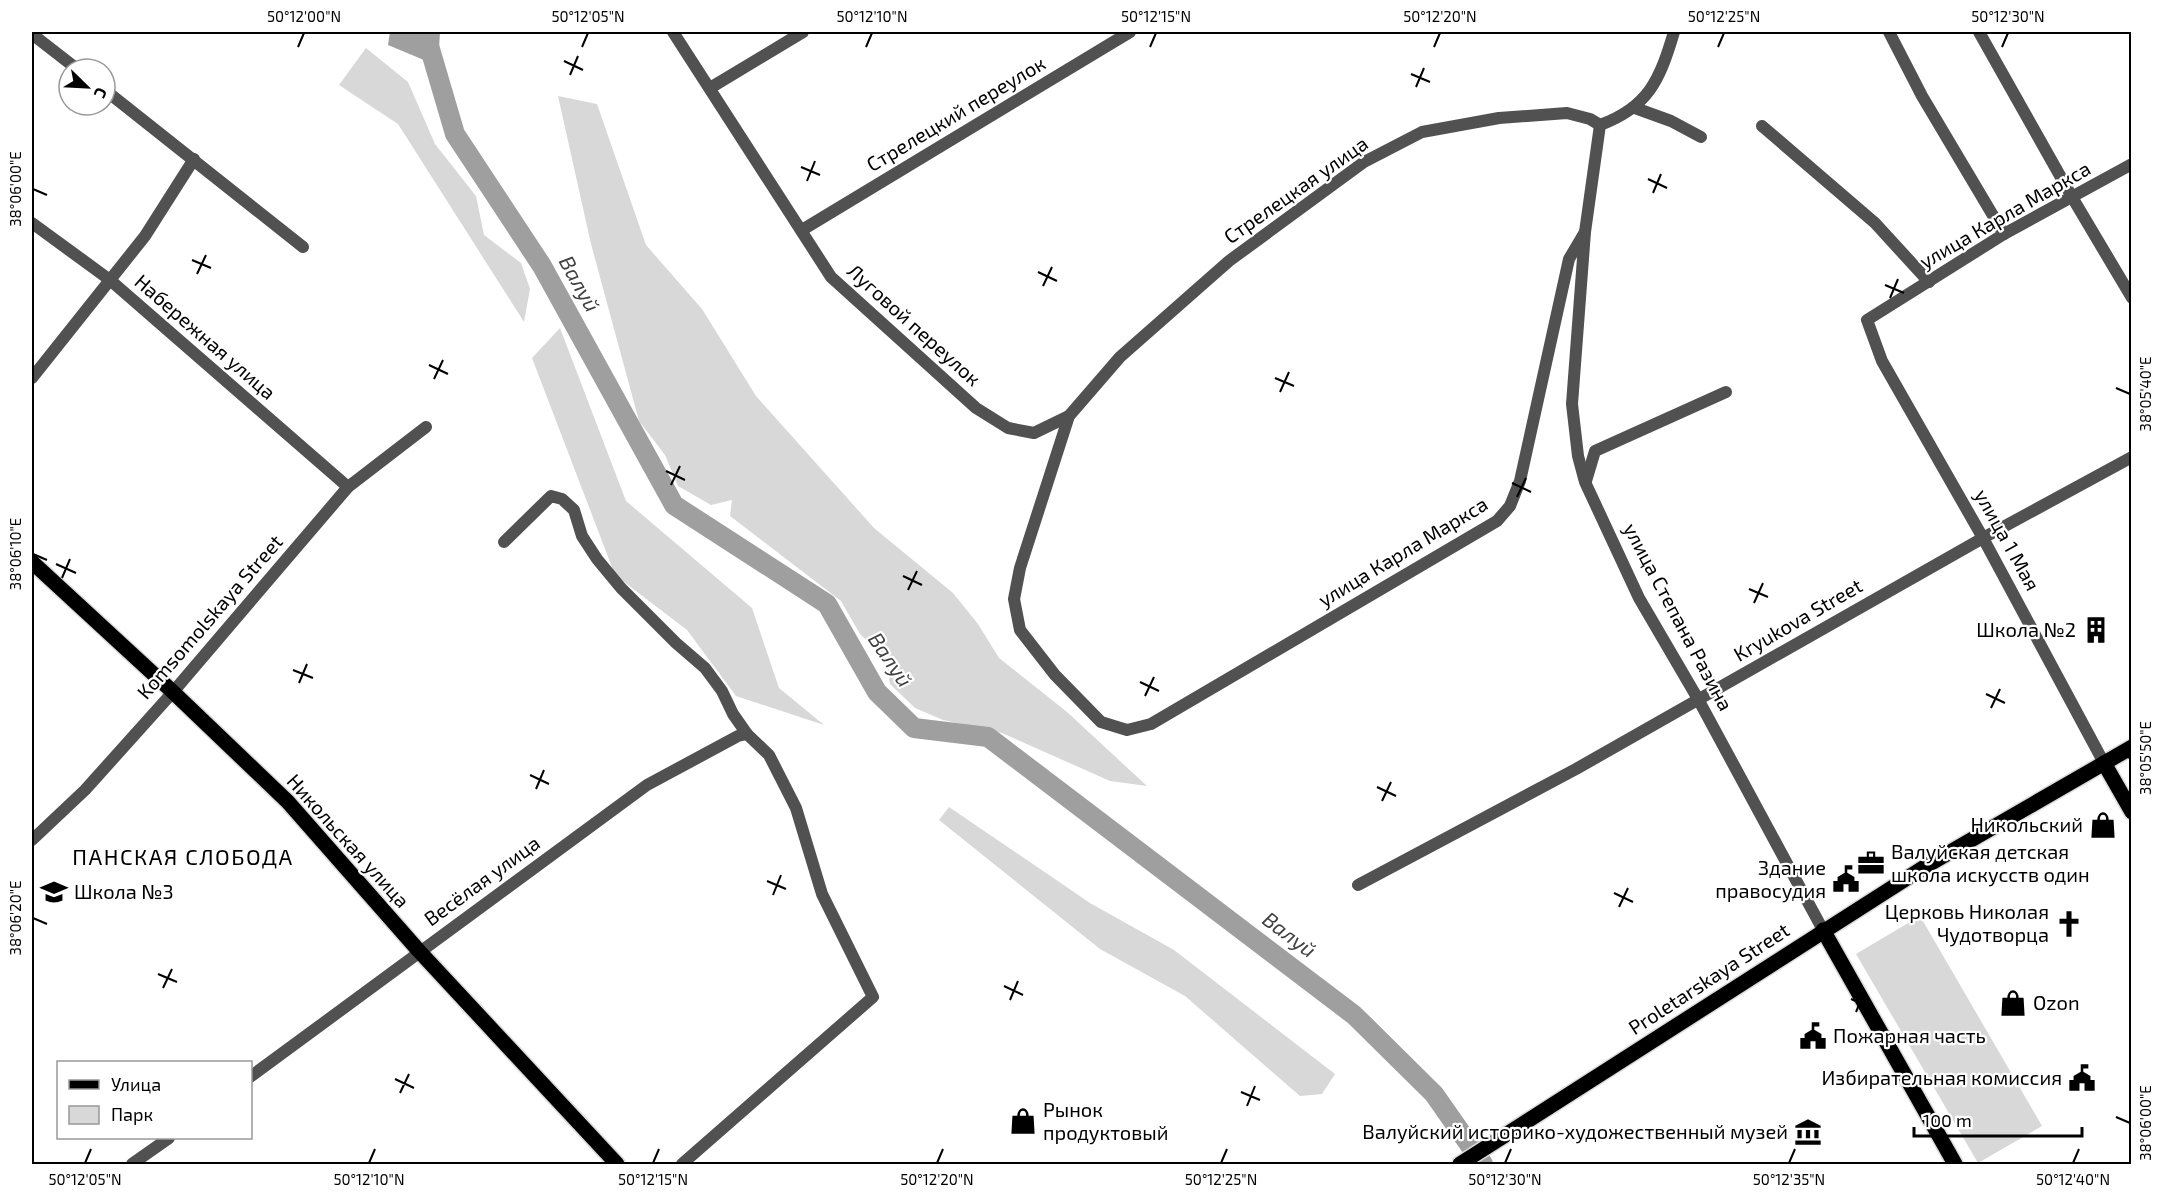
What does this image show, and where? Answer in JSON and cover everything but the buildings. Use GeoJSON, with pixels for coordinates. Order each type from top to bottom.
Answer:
{"type":"FeatureCollection","features":[{"type":"Feature","properties":{"kind":"main road","name":"Никольская улица"},"geometry":{"type":"LineString","coordinates":[[32,562],[288,802],[419,951],[617,1164]]}},
{"type":"Feature","properties":{"kind":"main road","name":"Proletarskaya Street"},"geometry":{"type":"LineString","coordinates":[[1460,1164],[1926,866],[2132,747]]}},
{"type":"Feature","properties":{"kind":"main road","name":"улица 1 Мая"},"geometry":{"type":"LineString","coordinates":[[2104,763],[2132,812]]}},
{"type":"Feature","properties":{"kind":"main road","name":"улица Степана Разина"},"geometry":{"type":"LineString","coordinates":[[1823,930],[1955,1164]]}},
{"type":"Feature","properties":{"kind":"street","name":"Луговой переулок"},"geometry":{"type":"LineString","coordinates":[[673,32],[831,276],[976,408],[1008,428],[1034,433],[1069,416]]}},
{"type":"Feature","properties":{"kind":"street"},"geometry":{"type":"LineString","coordinates":[[710,88],[803,32]]}},
{"type":"Feature","properties":{"kind":"street","name":"Стрелецкий переулок"},"geometry":{"type":"LineString","coordinates":[[802,230],[1130,32]]}},
{"type":"Feature","properties":{"kind":"street"},"geometry":{"type":"LineString","coordinates":[[1600,124],[1619,118],[1635,108],[1657,80],[1674,32]]}},
{"type":"Feature","properties":{"kind":"street"},"geometry":{"type":"LineString","coordinates":[[1888,32],[1922,96],[2004,234]]}},
{"type":"Feature","properties":{"kind":"street"},"geometry":{"type":"LineString","coordinates":[[1979,32],[2132,298]]}},
{"type":"Feature","properties":{"kind":"street"},"geometry":{"type":"LineString","coordinates":[[32,34],[62,57]]}},
{"type":"Feature","properties":{"kind":"street"},"geometry":{"type":"LineString","coordinates":[[117,99],[303,247]]}},
{"type":"Feature","properties":{"kind":"street"},"geometry":{"type":"LineString","coordinates":[[1635,108],[1671,121],[1701,138]]}},
{"type":"Feature","properties":{"kind":"street","name":"Стрелецкая улица"},"geometry":{"type":"LineString","coordinates":[[1069,416],[1120,357],[1229,261],[1364,162],[1422,132],[1499,118],[1567,112],[1600,124]]}},
{"type":"Feature","properties":{"kind":"street","name":"улица Степана Разина"},"geometry":{"type":"LineString","coordinates":[[1600,124],[1585,231],[1572,404],[1578,456],[1585,482],[1639,598],[1698,699],[1823,930]]}},
{"type":"Feature","properties":{"kind":"street"},"geometry":{"type":"LineString","coordinates":[[1762,126],[1875,223],[1929,282]]}},
{"type":"Feature","properties":{"kind":"street"},"geometry":{"type":"LineString","coordinates":[[32,378],[145,236],[194,159]]}},
{"type":"Feature","properties":{"kind":"street","name":"улица Карла Маркса"},"geometry":{"type":"LineString","coordinates":[[1867,320],[2004,234],[2132,164]]}},
{"type":"Feature","properties":{"kind":"street","name":"Набережная улица"},"geometry":{"type":"LineString","coordinates":[[32,223],[110,280],[348,487]]}},
{"type":"Feature","properties":{"kind":"street","name":"улица Карла Маркса"},"geometry":{"type":"LineString","coordinates":[[1069,416],[1020,568],[1014,599],[1020,630],[1055,675],[1101,722],[1127,730],[1151,724],[1497,521],[1510,506],[1520,481],[1569,259],[1585,231]]}},
{"type":"Feature","properties":{"kind":"street","name":"улица 1 Мая"},"geometry":{"type":"LineString","coordinates":[[1867,320],[1882,361],[1983,538],[2104,763]]}},
{"type":"Feature","properties":{"kind":"street"},"geometry":{"type":"LineString","coordinates":[[1585,482],[1595,451],[1725,392]]}},
{"type":"Feature","properties":{"kind":"street","name":"Komsomolskaya Street"},"geometry":{"type":"LineString","coordinates":[[32,840],[85,790],[173,692],[348,487],[426,427]]}},
{"type":"Feature","properties":{"kind":"street","name":"Kryukova Street"},"geometry":{"type":"LineString","coordinates":[[1358,885],[1576,769],[1983,538],[2132,457]]}},
{"type":"Feature","properties":{"kind":"street"},"geometry":{"type":"LineString","coordinates":[[504,542],[551,496],[562,499],[574,510],[582,537],[621,588],[675,643],[705,668],[722,691],[733,714],[747,734],[769,756],[796,808],[822,894],[873,997],[682,1164]]}},
{"type":"Feature","properties":{"kind":"street","name":"Весёлая улица"},"geometry":{"type":"LineString","coordinates":[[252,1076],[647,784],[738,736],[747,734]]}},
{"type":"Feature","properties":{"kind":"street"},"geometry":{"type":"LineString","coordinates":[[132,1164],[166,1139]]}},
{"type":"Feature","properties":{"kind":"green space"},"geometry":{"type":"Polygon","coordinates":[[[366,48],[408,82],[435,144],[476,196],[484,235],[521,263],[530,289],[524,322],[398,124],[339,85],[366,48]]]}},
{"type":"Feature","properties":{"kind":"green space"},"geometry":{"type":"Polygon","coordinates":[[[558,96],[597,104],[646,245],[702,309],[756,396],[874,528],[953,593],[978,624],[999,658],[1067,712],[1147,786],[1110,781],[1002,733],[943,720],[915,708],[890,684],[885,658],[860,634],[841,601],[730,516],[732,500],[711,505],[678,486],[665,455],[639,421],[591,244],[558,96]]]}},
{"type":"Feature","properties":{"kind":"green space"},"geometry":{"type":"Polygon","coordinates":[[[560,328],[626,501],[752,608],[779,688],[824,725],[736,696],[687,630],[615,575],[532,358],[560,328]]]}},
{"type":"Feature","properties":{"kind":"green space"},"geometry":{"type":"Polygon","coordinates":[[[949,807],[1090,903],[1174,950],[1335,1074],[1322,1094],[1300,1096],[1185,996],[1100,949],[939,820],[949,807]]]}},
{"type":"Feature","properties":{"kind":"green space"},"geometry":{"type":"Polygon","coordinates":[[[1920,916],[2042,1126],[1978,1163],[1856,954],[1920,916]]]}},
{"type":"Feature","properties":{"kind":"shaded area"},"geometry":{"type":"Polygon","coordinates":[[[390,32],[440,32],[439,48],[443,68],[388,45],[390,32]]]}},
{"type":"Feature","properties":{"kind":"waterway","name":"Валуй"},"geometry":{"type":"LineString","coordinates":[[425,32],[455,134],[542,266],[674,505],[827,604],[877,692],[914,728],[988,737],[1354,1015],[1434,1094],[1483,1164]]}},
{"type":"Feature","properties":{"kind":"place","name":"Школа №2"},"geometry":{"type":"Point","coordinates":[2096,630]}},
{"type":"Feature","properties":{"kind":"place","name":"Никольский"},"geometry":{"type":"Point","coordinates":[2103,825]}},
{"type":"Feature","properties":{"kind":"place","name":"Валуйская детская школа искусств один"},"geometry":{"type":"Point","coordinates":[1871,863]}},
{"type":"Feature","properties":{"kind":"place","name":"Здание правосудия"},"geometry":{"type":"Point","coordinates":[1846,879]}},
{"type":"Feature","properties":{"kind":"place","name":"Школа №3"},"geometry":{"type":"Point","coordinates":[54,892]}},
{"type":"Feature","properties":{"kind":"place","name":"Церковь Николая Чудотворца"},"geometry":{"type":"Point","coordinates":[2069,924]}},
{"type":"Feature","properties":{"kind":"place","name":"Ozon"},"geometry":{"type":"Point","coordinates":[2013,1003]}},
{"type":"Feature","properties":{"kind":"place","name":"Пожарная часть"},"geometry":{"type":"Point","coordinates":[1813,1036]}},
{"type":"Feature","properties":{"kind":"place","name":"Избирательная комиссия"},"geometry":{"type":"Point","coordinates":[2082,1078]}},
{"type":"Feature","properties":{"kind":"place","name":"Рынок продуктовый"},"geometry":{"type":"Point","coordinates":[1023,1121]}},
{"type":"Feature","properties":{"kind":"place","name":"Валуйский историко-художественный музей"},"geometry":{"type":"Point","coordinates":[1808,1132]}},
{"type":"Feature","properties":{"kind":"district","name":"ПАНСКАЯ СЛОБОДА"},"geometry":{"type":"Point","coordinates":[183,857]}}]}
